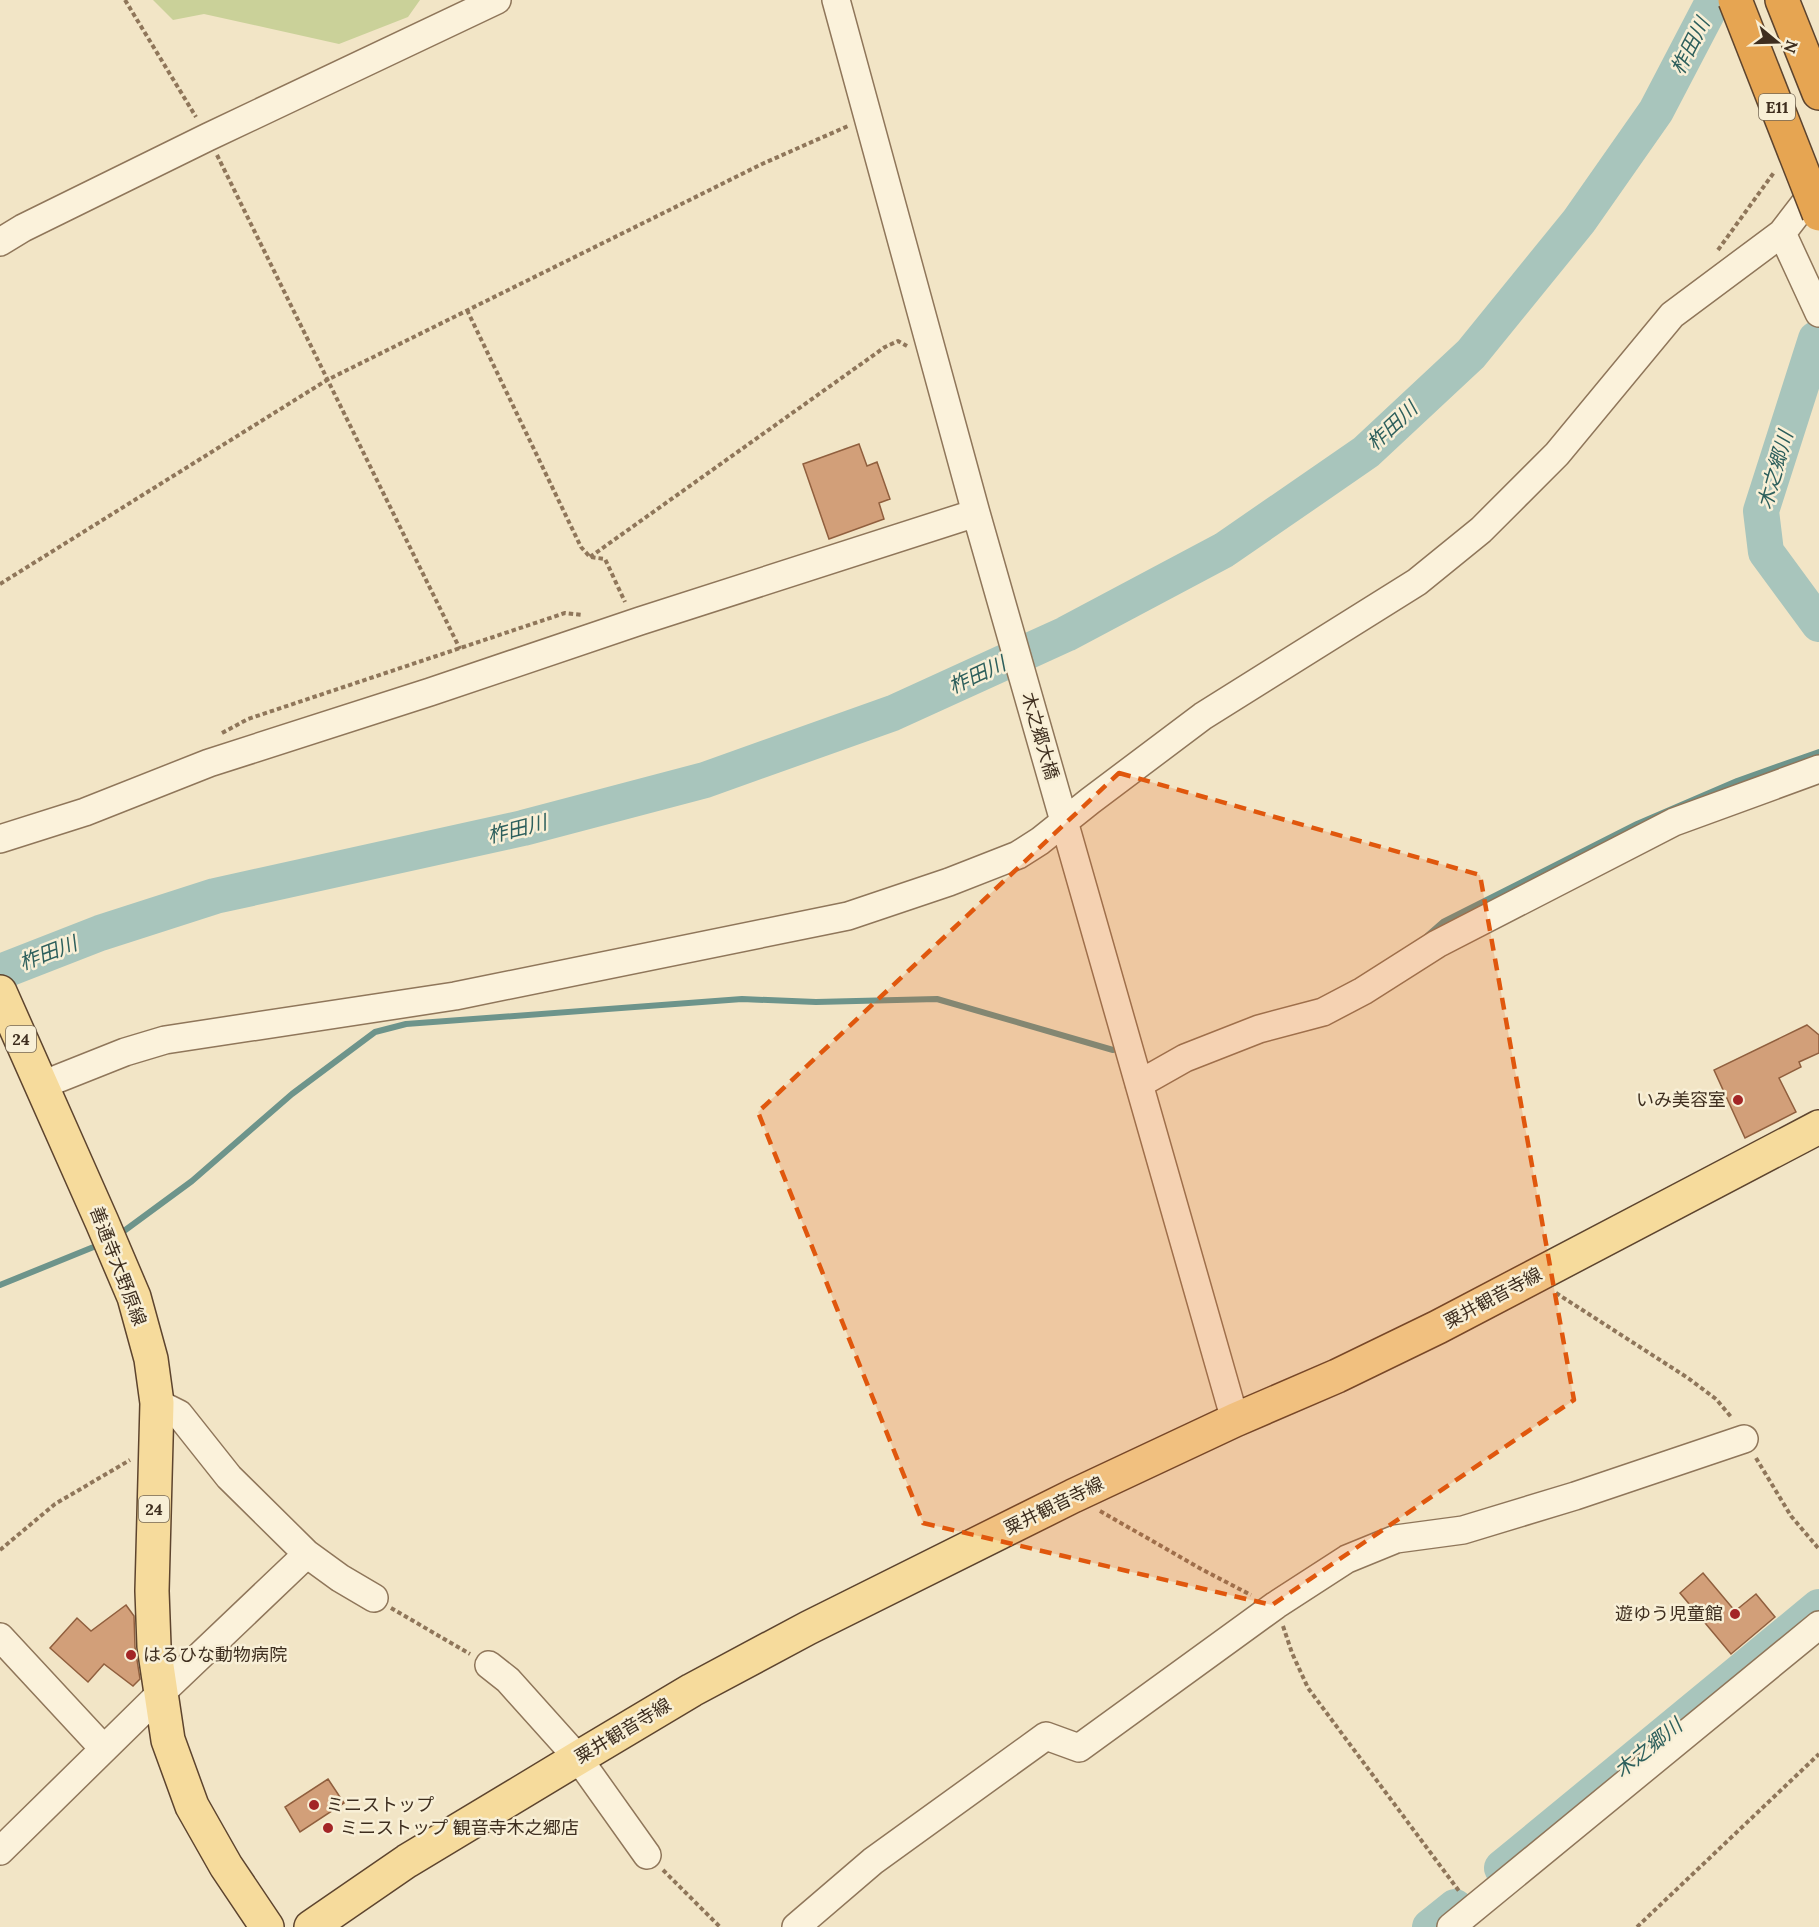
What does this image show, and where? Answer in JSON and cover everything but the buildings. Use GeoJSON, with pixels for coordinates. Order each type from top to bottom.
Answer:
{"type":"FeatureCollection","features":[{"type":"Feature","properties":{"kind":"highway","name":"E11"},"geometry":{"type":"LineString","coordinates":[[1735,0],[1819,214]]}},
{"type":"Feature","properties":{"kind":"highway","name":"E11"},"geometry":{"type":"LineString","coordinates":[[1782,0],[1819,93]]}},
{"type":"Feature","properties":{"kind":"main road","name":"善通寺大野原線"},"geometry":{"type":"LineString","coordinates":[[0,992],[134,1297],[151,1359],[157,1403],[152,1590],[154,1646],[168,1740],[192,1806],[226,1866],[267,1927]]}},
{"type":"Feature","properties":{"kind":"main road","name":"粟井観音寺線"},"geometry":{"type":"LineString","coordinates":[[311,1927],[407,1861],[692,1690],[871,1595],[1073,1496],[1235,1420],[1337,1376],[1438,1327],[1819,1126]]}},
{"type":"Feature","properties":{"kind":"street"},"geometry":{"type":"LineString","coordinates":[[0,242],[23,228],[208,137],[497,0]]}},
{"type":"Feature","properties":{"kind":"street","name":"木之郷大橋"},"geometry":{"type":"LineString","coordinates":[[837,0],[976,513],[1235,1420]]}},
{"type":"Feature","properties":{"kind":"street"},"geometry":{"type":"LineString","coordinates":[[42,1085],[124,1052],[165,1040],[455,996],[848,916],[949,882],[1018,855],[1040,841],[1203,716],[1417,582],[1482,530],[1557,454],[1672,315],[1782,233],[1819,185]]}},
{"type":"Feature","properties":{"kind":"street"},"geometry":{"type":"LineString","coordinates":[[1782,233],[1819,314]]}},
{"type":"Feature","properties":{"kind":"street"},"geometry":{"type":"LineString","coordinates":[[0,839],[85,812],[209,763],[976,513]]}},
{"type":"Feature","properties":{"kind":"street"},"geometry":{"type":"LineString","coordinates":[[1139,1084],[1196,1054],[1259,1029],[1323,1012],[1380,981],[1437,944],[1674,822],[1819,769]]}},
{"type":"Feature","properties":{"kind":"street"},"geometry":{"type":"LineString","coordinates":[[157,1403],[179,1414],[229,1477],[307,1554],[340,1578],[374,1598]]}},
{"type":"Feature","properties":{"kind":"street"},"geometry":{"type":"LineString","coordinates":[[796,1927],[873,1861],[1046,1736],[1079,1748],[1276,1605],[1347,1559],[1396,1539],[1463,1530],[1575,1496],[1744,1438]]}},
{"type":"Feature","properties":{"kind":"street"},"geometry":{"type":"LineString","coordinates":[[3,1842],[104,1749],[307,1554]]}},
{"type":"Feature","properties":{"kind":"street"},"geometry":{"type":"LineString","coordinates":[[1451,1927],[1819,1625]]}},
{"type":"Feature","properties":{"kind":"street"},"geometry":{"type":"LineString","coordinates":[[0,1637],[104,1749]]}},
{"type":"Feature","properties":{"kind":"street"},"geometry":{"type":"LineString","coordinates":[[489,1665],[508,1680],[578,1758],[647,1855]]}},
{"type":"Feature","properties":{"kind":"path"},"geometry":{"type":"LineString","coordinates":[[125,0],[208,137],[460,649]]}},
{"type":"Feature","properties":{"kind":"path"},"geometry":{"type":"LineString","coordinates":[[0,584],[327,380],[762,164],[868,117]]}},
{"type":"Feature","properties":{"kind":"path"},"geometry":{"type":"LineString","coordinates":[[1712,259],[1779,165]]}},
{"type":"Feature","properties":{"kind":"path"},"geometry":{"type":"LineString","coordinates":[[467,310],[581,547],[590,557],[605,559],[628,609],[640,621]]}},
{"type":"Feature","properties":{"kind":"path"},"geometry":{"type":"LineString","coordinates":[[590,557],[885,347],[898,341],[913,349]]}},
{"type":"Feature","properties":{"kind":"path"},"geometry":{"type":"LineString","coordinates":[[221,734],[248,718],[566,613],[585,615]]}},
{"type":"Feature","properties":{"kind":"path"},"geometry":{"type":"LineString","coordinates":[[1532,1278],[1688,1377],[1716,1399],[1732,1419],[1791,1515],[1819,1549]]}},
{"type":"Feature","properties":{"kind":"path"},"geometry":{"type":"LineString","coordinates":[[0,1550],[55,1504],[156,1445]]}},
{"type":"Feature","properties":{"kind":"path"},"geometry":{"type":"LineString","coordinates":[[1073,1496],[1203,1570],[1276,1605],[1292,1653],[1308,1688],[1473,1909]]}},
{"type":"Feature","properties":{"kind":"path"},"geometry":{"type":"LineString","coordinates":[[374,1598],[489,1665]]}},
{"type":"Feature","properties":{"kind":"path"},"geometry":{"type":"LineString","coordinates":[[1637,1927],[1819,1754]]}},
{"type":"Feature","properties":{"kind":"path"},"geometry":{"type":"LineString","coordinates":[[647,1855],[720,1927]]}},
{"type":"Feature","properties":{"kind":"highlighted area"},"geometry":{"type":"Polygon","coordinates":[[[1119,773],[1480,875],[1574,1400],[1272,1605],[923,1523],[758,1112],[1119,773]]]}},
{"type":"Feature","properties":{"kind":"green space"},"geometry":{"type":"Polygon","coordinates":[[[153,0],[420,0],[408,17],[339,44],[204,14],[173,20],[153,0]]]}},
{"type":"Feature","properties":{"kind":"waterway","name":"柞田川"},"geometry":{"type":"LineString","coordinates":[[0,972],[100,933],[215,896],[523,828],[705,780],[893,713],[1066,634],[1224,550],[1366,452],[1471,354],[1579,221],[1656,111],[1714,0]]}},
{"type":"Feature","properties":{"kind":"waterway","name":"木之郷川"},"geometry":{"type":"LineString","coordinates":[[1816,339],[1761,511],[1766,552],[1819,624]]}},
{"type":"Feature","properties":{"kind":"waterway"},"geometry":{"type":"LineString","coordinates":[[1427,936],[1443,922],[1637,824],[1737,781],[1819,752]]}},
{"type":"Feature","properties":{"kind":"waterway"},"geometry":{"type":"LineString","coordinates":[[124,1231],[192,1181],[292,1094],[375,1032],[406,1024],[742,999],[816,1002],[937,999],[1113,1050]]}},
{"type":"Feature","properties":{"kind":"waterway"},"geometry":{"type":"LineString","coordinates":[[0,1285],[96,1246]]}},
{"type":"Feature","properties":{"kind":"waterway","name":"木之郷川"},"geometry":{"type":"LineString","coordinates":[[1502,1868],[1819,1607]]}},
{"type":"Feature","properties":{"kind":"waterway","name":"木之郷川"},"geometry":{"type":"LineString","coordinates":[[1430,1927],[1455,1907]]}},
{"type":"Feature","properties":{"kind":"place","name":"いみ美容室"},"geometry":{"type":"Point","coordinates":[1738,1100]}},
{"type":"Feature","properties":{"kind":"place","name":"遊ゆう児童館"},"geometry":{"type":"Point","coordinates":[1735,1614]}},
{"type":"Feature","properties":{"kind":"place","name":"はるひな動物病院"},"geometry":{"type":"Point","coordinates":[131,1655]}},
{"type":"Feature","properties":{"kind":"place","name":"ミニストップ"},"geometry":{"type":"Point","coordinates":[314,1805]}},
{"type":"Feature","properties":{"kind":"place","name":"ミニストップ 観音寺木之郷店"},"geometry":{"type":"Point","coordinates":[328,1828]}}]}
